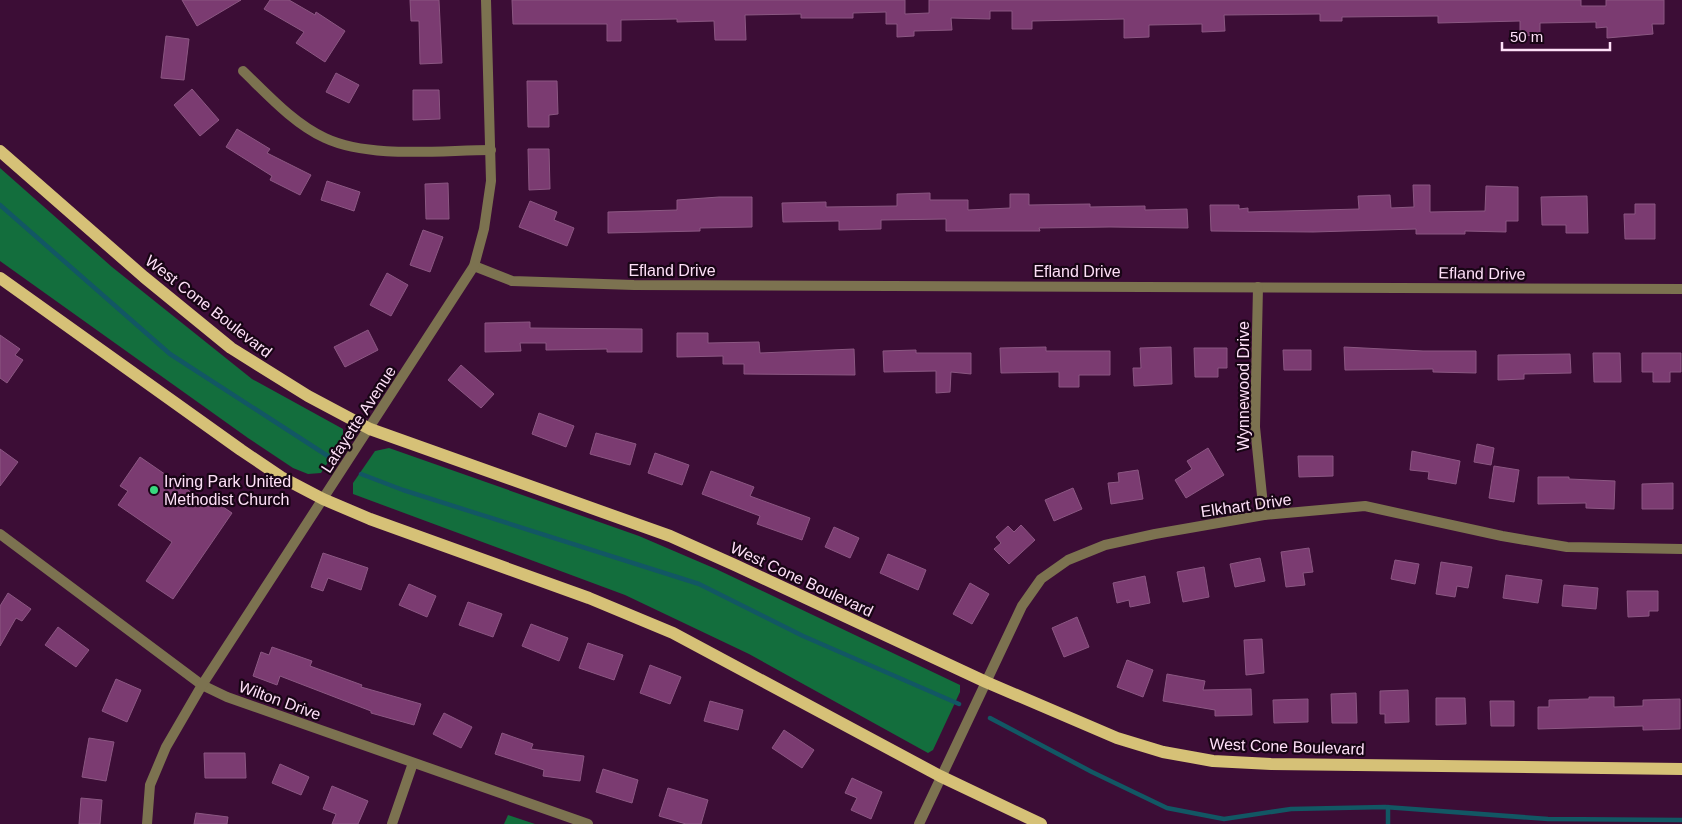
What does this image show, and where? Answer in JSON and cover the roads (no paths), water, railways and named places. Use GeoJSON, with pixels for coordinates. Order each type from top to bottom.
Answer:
{"type":"FeatureCollection","features":[{"type":"Feature","properties":{"kind":"main road","name":"West Cone Boulevard"},"geometry":{"type":"LineString","coordinates":[[0,151],[151,283],[231,348],[308,396],[370,429],[670,536],[986,682],[1117,738],[1163,752],[1213,761],[1272,764],[1682,769]]}},
{"type":"Feature","properties":{"kind":"main road"},"geometry":{"type":"LineString","coordinates":[[0,278],[240,450],[281,477],[323,500],[440,545],[589,598],[672,633],[940,776],[1041,824]]}},
{"type":"Feature","properties":{"kind":"street","name":"Lafayette Avenue"},"geometry":{"type":"LineString","coordinates":[[147,824],[150,786],[166,747],[202,686],[474,266],[484,230],[492,181],[486,0]]}},
{"type":"Feature","properties":{"kind":"street"},"geometry":{"type":"LineString","coordinates":[[243,70],[297,119],[325,138],[364,151],[491,150]]}},
{"type":"Feature","properties":{"kind":"street","name":"Efland Drive"},"geometry":{"type":"LineString","coordinates":[[474,266],[512,281],[615,284],[1682,290]]}},
{"type":"Feature","properties":{"kind":"street","name":"Wynnewood Drive"},"geometry":{"type":"LineString","coordinates":[[1258,287],[1254,427],[1264,515]]}},
{"type":"Feature","properties":{"kind":"street","name":"Elkhart Drive"},"geometry":{"type":"LineString","coordinates":[[918,824],[1022,606],[1041,579],[1068,560],[1105,545],[1155,534],[1264,515],[1365,506],[1502,536],[1567,546],[1682,549]]}},
{"type":"Feature","properties":{"kind":"street","name":"Wilton Drive"},"geometry":{"type":"LineString","coordinates":[[0,534],[202,686],[227,697],[588,824]]}},
{"type":"Feature","properties":{"kind":"street"},"geometry":{"type":"LineString","coordinates":[[392,824],[413,763]]}},
{"type":"Feature","properties":{"kind":"waterway"},"geometry":{"type":"LineString","coordinates":[[0,205],[170,354],[334,460]]}},
{"type":"Feature","properties":{"kind":"waterway"},"geometry":{"type":"LineString","coordinates":[[361,474],[403,490],[699,584],[803,636],[959,704]]}},
{"type":"Feature","properties":{"kind":"waterway"},"geometry":{"type":"LineString","coordinates":[[990,718],[1092,772],[1167,808],[1224,819],[1291,809],[1385,807],[1548,819],[1682,820]]}},
{"type":"Feature","properties":{"kind":"waterway"},"geometry":{"type":"LineString","coordinates":[[1388,807],[1388,824]]}},
{"type":"Feature","properties":{"kind":"place","name":"Irving Park United Methodist Church"},"geometry":{"type":"Point","coordinates":[154,490]}}]}
